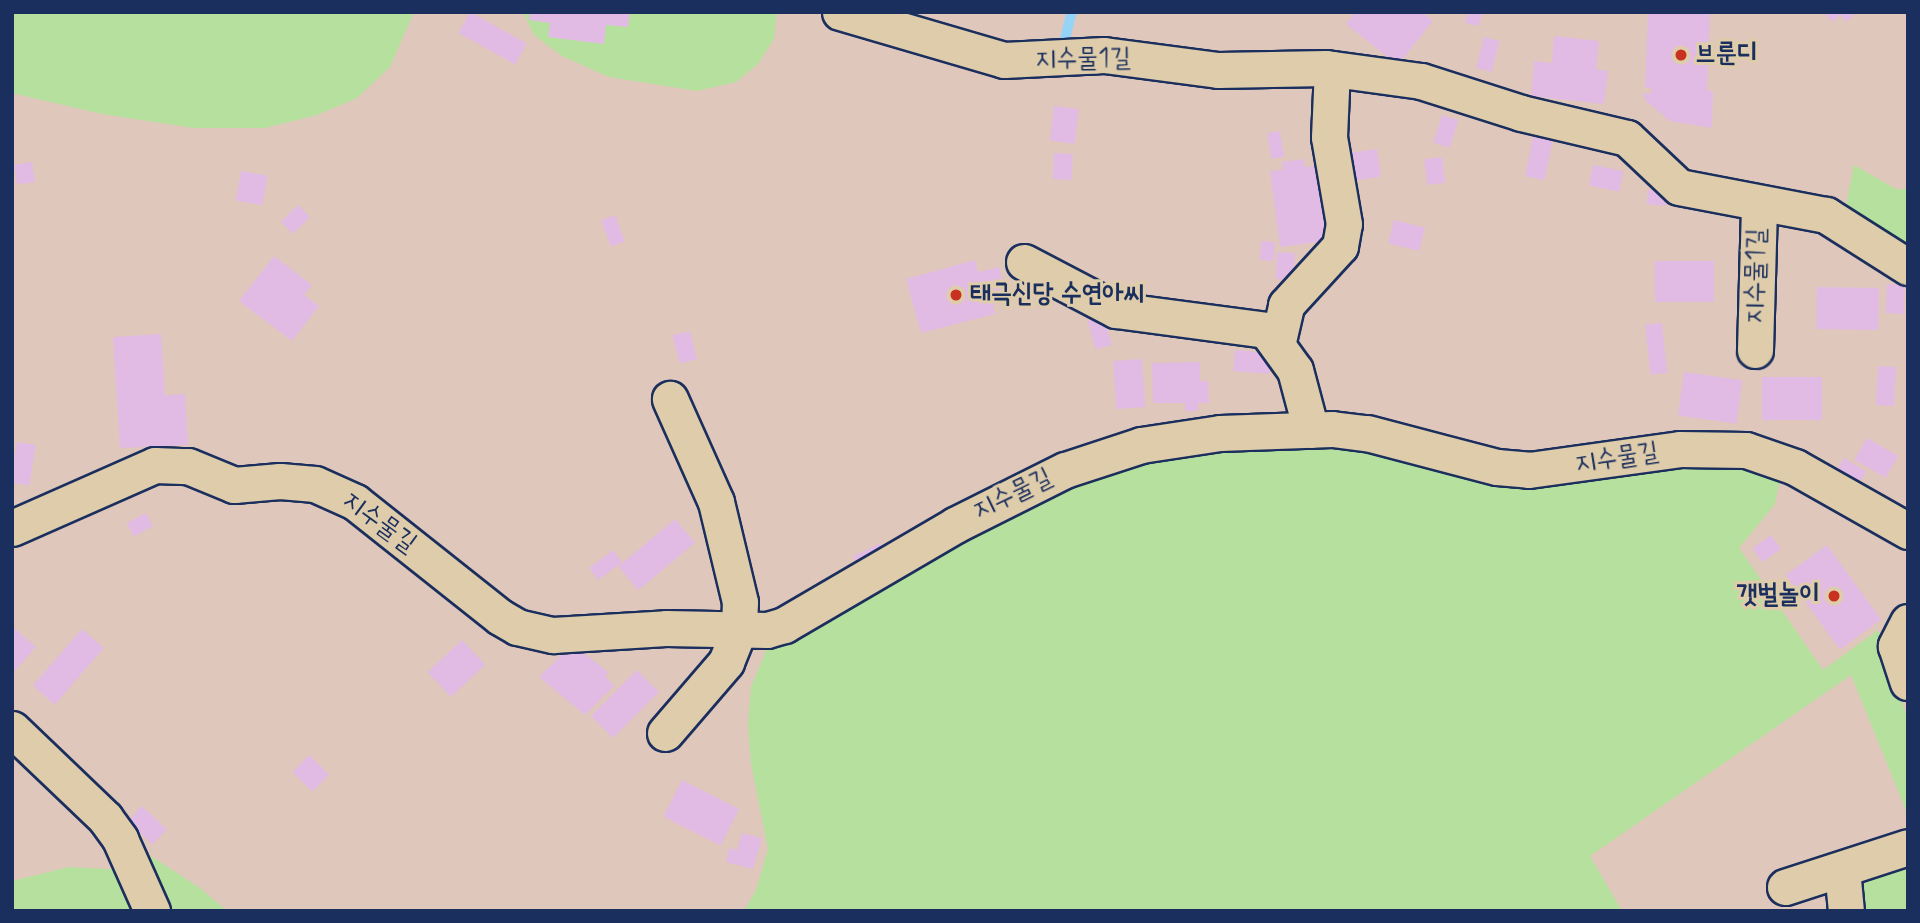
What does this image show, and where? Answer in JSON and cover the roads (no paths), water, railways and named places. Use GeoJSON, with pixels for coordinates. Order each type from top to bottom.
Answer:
{"type":"FeatureCollection","features":[{"type":"Feature","properties":{"kind":"lane","name":"지수물1길"},"geometry":{"type":"LineString","coordinates":[[839,12],[1004,60],[1104,55],[1241,72],[1332,69],[1421,81],[1521,113],[1612,133],[1639,147],[1679,187],[1826,215],[1908,267]]}},
{"type":"Feature","properties":{"kind":"lane"},"geometry":{"type":"LineString","coordinates":[[1278,341],[1286,305],[1340,246],[1344,224],[1331,165],[1332,69]]}},
{"type":"Feature","properties":{"kind":"lane","name":"지수물1길"},"geometry":{"type":"LineString","coordinates":[[1755,350],[1759,203]]}},
{"type":"Feature","properties":{"kind":"lane"},"geometry":{"type":"LineString","coordinates":[[1024,262],[1116,310],[1202,324],[1253,326],[1278,341],[1303,388],[1311,429]]}},
{"type":"Feature","properties":{"kind":"lane"},"geometry":{"type":"LineString","coordinates":[[665,733],[726,662],[739,629],[738,588],[728,541],[670,399]]}},
{"type":"Feature","properties":{"kind":"lane","name":"지수물길"},"geometry":{"type":"LineString","coordinates":[[12,528],[155,465],[188,466],[234,485],[298,481],[355,502],[500,617],[526,629],[553,635],[783,625],[1009,496],[1102,456],[1181,438],[1311,429],[1367,433],[1497,467],[1529,470],[1680,449],[1746,450],[1795,467],[1908,531]]}},
{"type":"Feature","properties":{"kind":"lane"},"geometry":{"type":"LineString","coordinates":[[1908,622],[1896,646],[1908,682]]}},
{"type":"Feature","properties":{"kind":"lane"},"geometry":{"type":"LineString","coordinates":[[12,729],[105,818],[120,839],[152,911]]}},
{"type":"Feature","properties":{"kind":"lane"},"geometry":{"type":"LineString","coordinates":[[1785,887],[1908,847]]}},
{"type":"Feature","properties":{"kind":"lane"},"geometry":{"type":"LineString","coordinates":[[1842,869],[1846,911]]}},
{"type":"Feature","properties":{"kind":"waterway"},"geometry":{"type":"LineString","coordinates":[[1064,43],[1072,12]]}},
{"type":"Feature","properties":{"kind":"place","name":"브룬디"},"geometry":{"type":"Point","coordinates":[1681,55]}},
{"type":"Feature","properties":{"kind":"place","name":"태극신당 수연아씨"},"geometry":{"type":"Point","coordinates":[956,295]}},
{"type":"Feature","properties":{"kind":"place","name":"갯벌놀이"},"geometry":{"type":"Point","coordinates":[1834,596]}}]}
